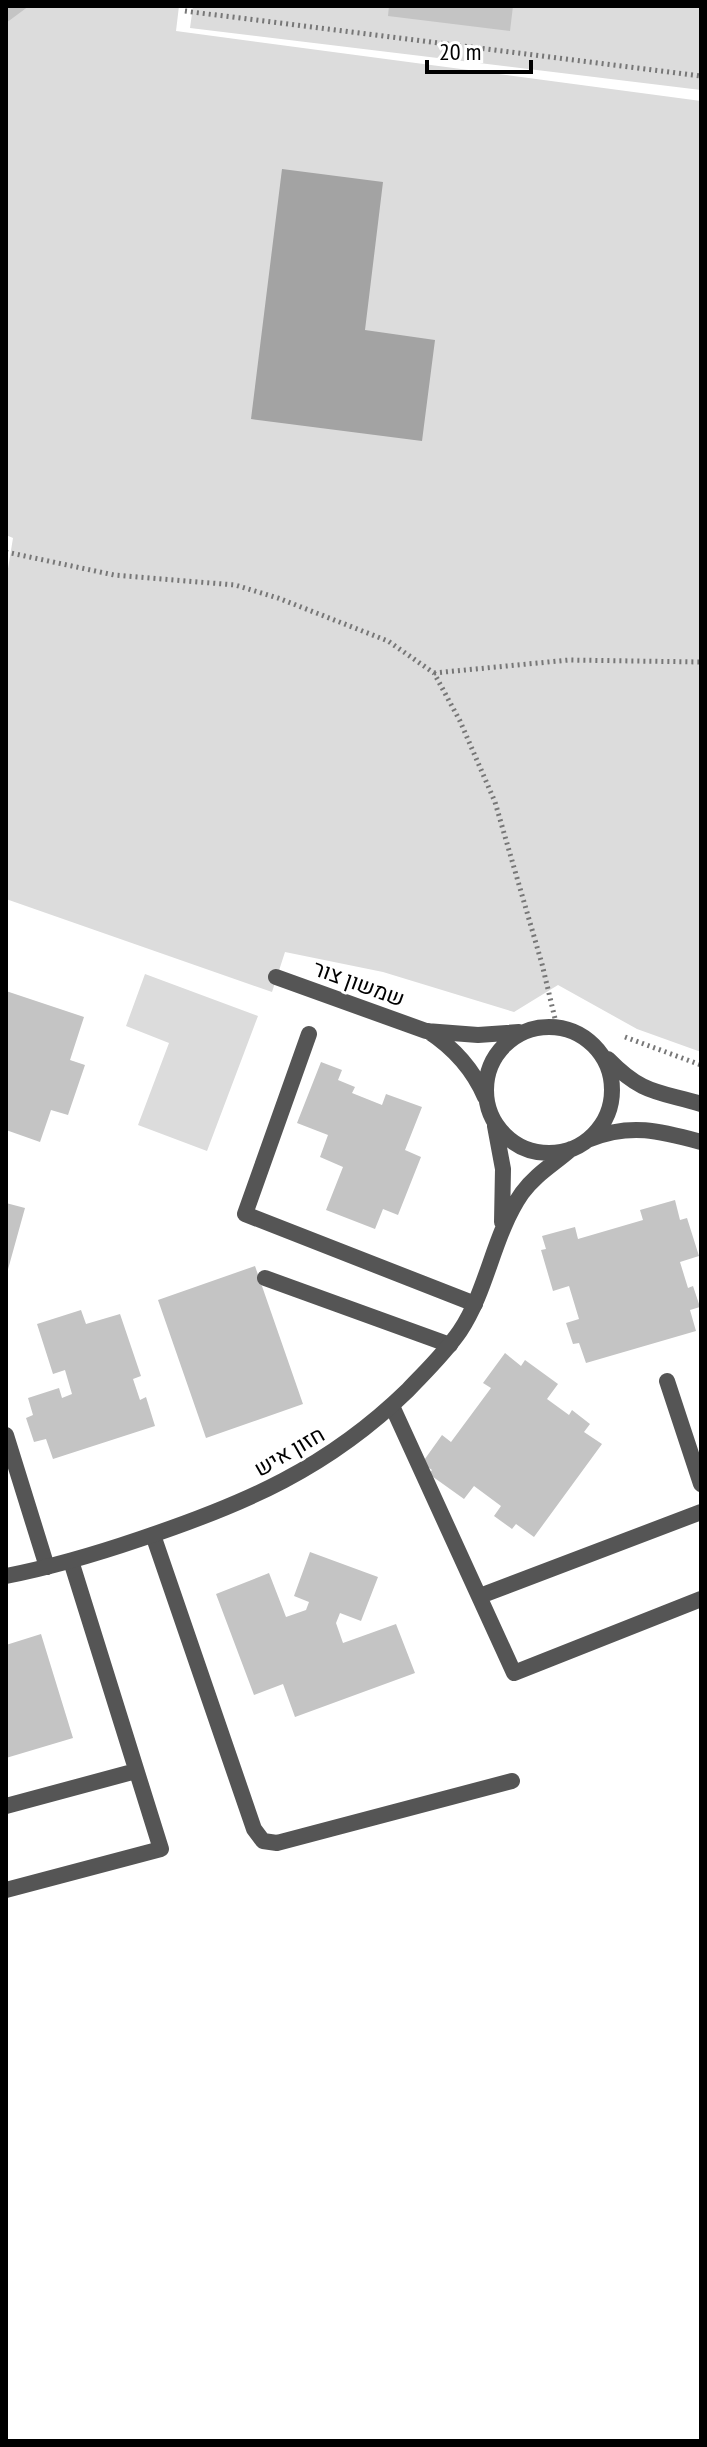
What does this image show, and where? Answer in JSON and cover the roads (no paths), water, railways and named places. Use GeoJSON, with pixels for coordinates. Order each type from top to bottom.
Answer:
{"type":"FeatureCollection","features":[{"type":"Feature","properties":{"kind":"street","name":"שמשון צור"},"geometry":{"type":"LineString","coordinates":[[276,977],[426,1031],[465,1063],[487,1102]]}},
{"type":"Feature","properties":{"kind":"street"},"geometry":{"type":"LineString","coordinates":[[701,1104],[641,1087],[627,1079],[585,1037],[557,1027],[532,1029],[510,1040],[497,1054],[486,1082],[487,1102],[494,1121],[506,1136],[532,1150],[552,1153],[571,1149],[603,1134],[641,1129],[654,1129],[701,1142]]}},
{"type":"Feature","properties":{"kind":"street","name":"שמשון צור"},"geometry":{"type":"LineString","coordinates":[[426,1031],[478,1035],[532,1029]]}},
{"type":"Feature","properties":{"kind":"street"},"geometry":{"type":"LineString","coordinates":[[309,1034],[245,1214],[475,1304]]}},
{"type":"Feature","properties":{"kind":"street"},"geometry":{"type":"LineString","coordinates":[[589,1139],[607,1117],[612,1098],[612,1077],[599,1051]]}},
{"type":"Feature","properties":{"kind":"street","name":"חזון איש"},"geometry":{"type":"LineString","coordinates":[[494,1121],[503,1183],[499,1239]]}},
{"type":"Feature","properties":{"kind":"street","name":"חזון איש"},"geometry":{"type":"LineString","coordinates":[[6,1576],[71,1561],[153,1535],[247,1499],[293,1478],[331,1454],[392,1406],[450,1345],[475,1304],[509,1215],[529,1184],[571,1149]]}},
{"type":"Feature","properties":{"kind":"street"},"geometry":{"type":"LineString","coordinates":[[265,1278],[450,1345]]}},
{"type":"Feature","properties":{"kind":"street"},"geometry":{"type":"LineString","coordinates":[[667,1381],[701,1484]]}},
{"type":"Feature","properties":{"kind":"street"},"geometry":{"type":"LineString","coordinates":[[392,1406],[514,1673],[701,1599]]}},
{"type":"Feature","properties":{"kind":"street"},"geometry":{"type":"LineString","coordinates":[[6,1435],[47,1567]]}},
{"type":"Feature","properties":{"kind":"street"},"geometry":{"type":"LineString","coordinates":[[480,1596],[701,1512]]}},
{"type":"Feature","properties":{"kind":"street"},"geometry":{"type":"LineString","coordinates":[[153,1535],[254,1829],[263,1841],[277,1843],[512,1781]]}},
{"type":"Feature","properties":{"kind":"street"},"geometry":{"type":"LineString","coordinates":[[6,1890],[161,1849],[71,1561]]}},
{"type":"Feature","properties":{"kind":"street"},"geometry":{"type":"LineString","coordinates":[[6,1806],[136,1771]]}}]}
